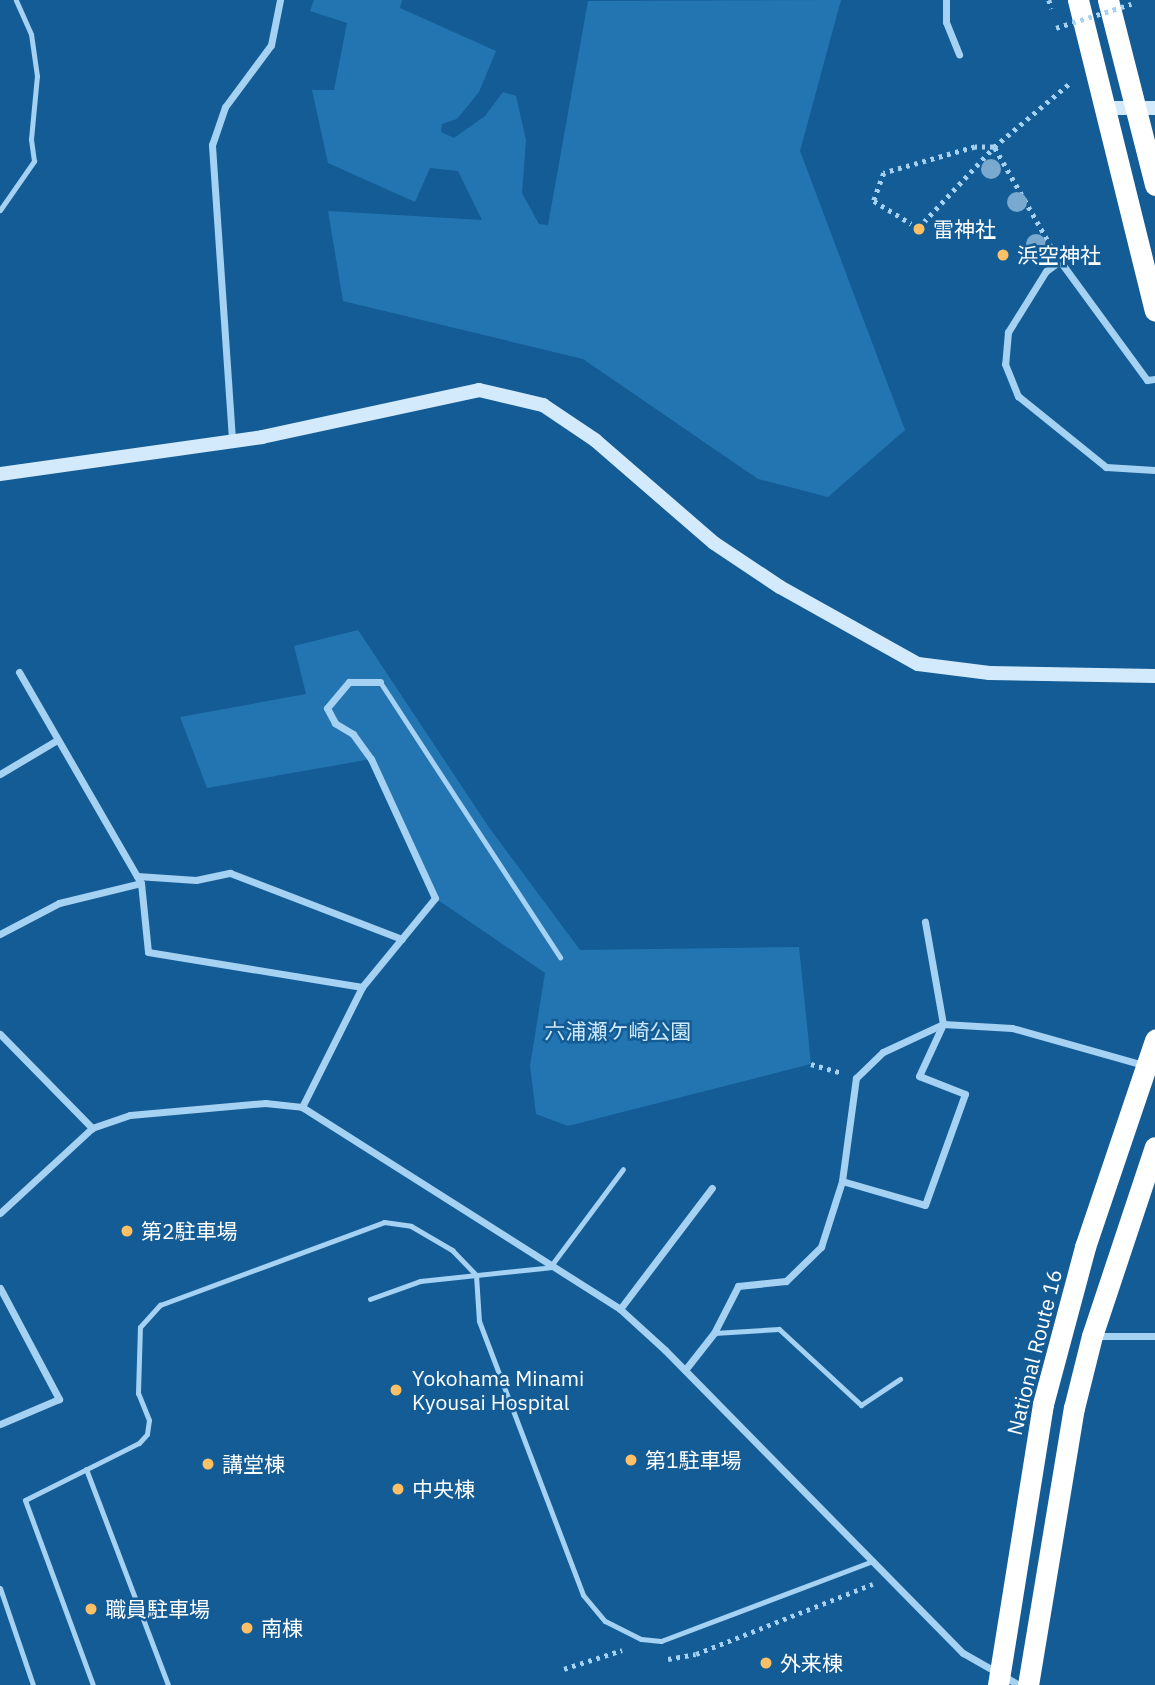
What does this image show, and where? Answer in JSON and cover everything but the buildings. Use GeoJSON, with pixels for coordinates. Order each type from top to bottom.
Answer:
{"type":"FeatureCollection","features":[{"type":"Feature","properties":{"kind":"highway"},"geometry":{"type":"LineString","coordinates":[[1078,0],[1107,108],[1155,311]]}},
{"type":"Feature","properties":{"kind":"highway"},"geometry":{"type":"LineString","coordinates":[[1108,0],[1146,108],[1155,185]]}},
{"type":"Feature","properties":{"kind":"highway","name":"National Route 16"},"geometry":{"type":"LineString","coordinates":[[1006,1682],[1043,1404],[1086,1247],[1151,1068],[1155,1040]]}},
{"type":"Feature","properties":{"kind":"highway"},"geometry":{"type":"LineString","coordinates":[[1028,1685],[1056,1504],[1092,1336],[1155,1147]]}},
{"type":"Feature","properties":{"kind":"street"},"geometry":{"type":"LineString","coordinates":[[232,439],[212,145],[225,107],[271,45],[280,0]]}},
{"type":"Feature","properties":{"kind":"street"},"geometry":{"type":"LineString","coordinates":[[946,0],[946,22],[959,55]]}},
{"type":"Feature","properties":{"kind":"street"},"geometry":{"type":"LineString","coordinates":[[1107,108],[1146,108]]}},
{"type":"Feature","properties":{"kind":"street"},"geometry":{"type":"LineString","coordinates":[[1155,379],[1147,380],[1060,261],[1046,271],[1008,332],[1006,364],[1018,396],[1106,467],[1155,470]]}},
{"type":"Feature","properties":{"kind":"street"},"geometry":{"type":"LineString","coordinates":[[0,474],[376,416],[479,390],[543,405],[595,440],[714,543],[780,587],[918,664],[989,673],[1155,676]]}},
{"type":"Feature","properties":{"kind":"street"},"geometry":{"type":"LineString","coordinates":[[19,672],[139,879],[148,952],[362,987]]}},
{"type":"Feature","properties":{"kind":"street"},"geometry":{"type":"LineString","coordinates":[[302,1107],[362,987],[435,898],[371,759],[352,734],[335,723],[327,708],[349,682],[380,682]]}},
{"type":"Feature","properties":{"kind":"street"},"geometry":{"type":"LineString","coordinates":[[0,774],[57,740]]}},
{"type":"Feature","properties":{"kind":"street"},"geometry":{"type":"LineString","coordinates":[[0,934],[59,903],[139,879],[195,880],[230,873],[402,939]]}},
{"type":"Feature","properties":{"kind":"street"},"geometry":{"type":"LineString","coordinates":[[842,1181],[925,1205],[965,1094],[919,1076],[943,1024],[925,922]]}},
{"type":"Feature","properties":{"kind":"street"},"geometry":{"type":"LineString","coordinates":[[685,1370],[714,1333],[738,1286],[786,1280],[821,1247],[842,1181],[856,1077],[883,1052],[943,1024],[1012,1028],[1151,1068]]}},
{"type":"Feature","properties":{"kind":"street"},"geometry":{"type":"LineString","coordinates":[[1,1038],[92,1128]]}},
{"type":"Feature","properties":{"kind":"street"},"geometry":{"type":"LineString","coordinates":[[0,1213],[92,1128],[130,1115],[265,1103],[302,1107],[555,1265],[620,1310],[685,1370],[963,1653],[1006,1682]]}},
{"type":"Feature","properties":{"kind":"street"},"geometry":{"type":"LineString","coordinates":[[620,1310],[712,1188]]}},
{"type":"Feature","properties":{"kind":"street"},"geometry":{"type":"LineString","coordinates":[[0,1288],[60,1399],[0,1424]]}},
{"type":"Feature","properties":{"kind":"street"},"geometry":{"type":"LineString","coordinates":[[1092,1336],[1155,1336]]}},
{"type":"Feature","properties":{"kind":"lane"},"geometry":{"type":"LineString","coordinates":[[0,211],[34,161],[31,139],[37,76],[31,34],[16,0]]}},
{"type":"Feature","properties":{"kind":"lane"},"geometry":{"type":"LineString","coordinates":[[380,682],[560,957]]}},
{"type":"Feature","properties":{"kind":"lane"},"geometry":{"type":"LineString","coordinates":[[370,1299],[420,1281],[555,1265],[623,1169]]}},
{"type":"Feature","properties":{"kind":"lane"},"geometry":{"type":"LineString","coordinates":[[93,1685],[25,1500],[147,1434],[149,1420],[138,1393],[140,1327],[160,1304],[384,1222],[411,1226],[452,1250],[476,1275],[480,1321],[583,1595],[604,1621],[641,1639],[661,1641],[873,1561]]}},
{"type":"Feature","properties":{"kind":"lane"},"geometry":{"type":"LineString","coordinates":[[714,1333],[779,1329],[861,1405],[900,1379]]}},
{"type":"Feature","properties":{"kind":"lane"},"geometry":{"type":"LineString","coordinates":[[86,1469],[168,1685]]}},
{"type":"Feature","properties":{"kind":"lane"},"geometry":{"type":"LineString","coordinates":[[0,1588],[33,1685]]}},
{"type":"Feature","properties":{"kind":"path"},"geometry":{"type":"LineString","coordinates":[[1056,28],[1131,4]]}},
{"type":"Feature","properties":{"kind":"path"},"geometry":{"type":"LineString","coordinates":[[994,147],[975,147],[884,173],[874,201],[918,228],[994,147],[1070,83]]}},
{"type":"Feature","properties":{"kind":"path"},"geometry":{"type":"LineString","coordinates":[[994,147],[1060,261]]}},
{"type":"Feature","properties":{"kind":"path"},"geometry":{"type":"LineString","coordinates":[[811,1064],[856,1077]]}},
{"type":"Feature","properties":{"kind":"green space"},"geometry":{"type":"Polygon","coordinates":[[[314,0],[402,0],[400,8],[496,51],[479,92],[457,119],[442,124],[441,132],[454,138],[485,116],[503,92],[516,96],[526,140],[522,193],[539,224],[548,225],[588,1],[841,0],[800,151],[905,430],[828,497],[758,479],[583,359],[343,301],[328,211],[482,220],[458,171],[430,168],[415,202],[328,163],[312,90],[334,90],[347,23],[310,11],[314,0]]]}},
{"type":"Feature","properties":{"kind":"green space","name":"六浦瀬ケ崎公園"},"geometry":{"type":"Polygon","coordinates":[[[358,630],[488,826],[580,950],[799,947],[811,1064],[568,1126],[536,1114],[530,1066],[545,973],[435,898],[371,759],[207,788],[180,717],[306,694],[294,646],[358,630]]]}},
{"type":"Feature","properties":{"kind":"place","name":"雷神社"},"geometry":{"type":"Point","coordinates":[919,229]}},
{"type":"Feature","properties":{"kind":"place","name":"浜空神社"},"geometry":{"type":"Point","coordinates":[1003,255]}},
{"type":"Feature","properties":{"kind":"place","name":"第2駐車場"},"geometry":{"type":"Point","coordinates":[127,1231]}},
{"type":"Feature","properties":{"kind":"place","name":"Yokohama Minami Kyousai Hospital"},"geometry":{"type":"Point","coordinates":[396,1390]}},
{"type":"Feature","properties":{"kind":"place","name":"第1駐車場"},"geometry":{"type":"Point","coordinates":[631,1460]}},
{"type":"Feature","properties":{"kind":"place","name":"講堂棟"},"geometry":{"type":"Point","coordinates":[208,1464]}},
{"type":"Feature","properties":{"kind":"place","name":"中央棟"},"geometry":{"type":"Point","coordinates":[398,1489]}},
{"type":"Feature","properties":{"kind":"place","name":"職員駐車場"},"geometry":{"type":"Point","coordinates":[91,1609]}},
{"type":"Feature","properties":{"kind":"place","name":"南棟"},"geometry":{"type":"Point","coordinates":[247,1628]}},
{"type":"Feature","properties":{"kind":"place","name":"外来棟"},"geometry":{"type":"Point","coordinates":[766,1663]}}]}
